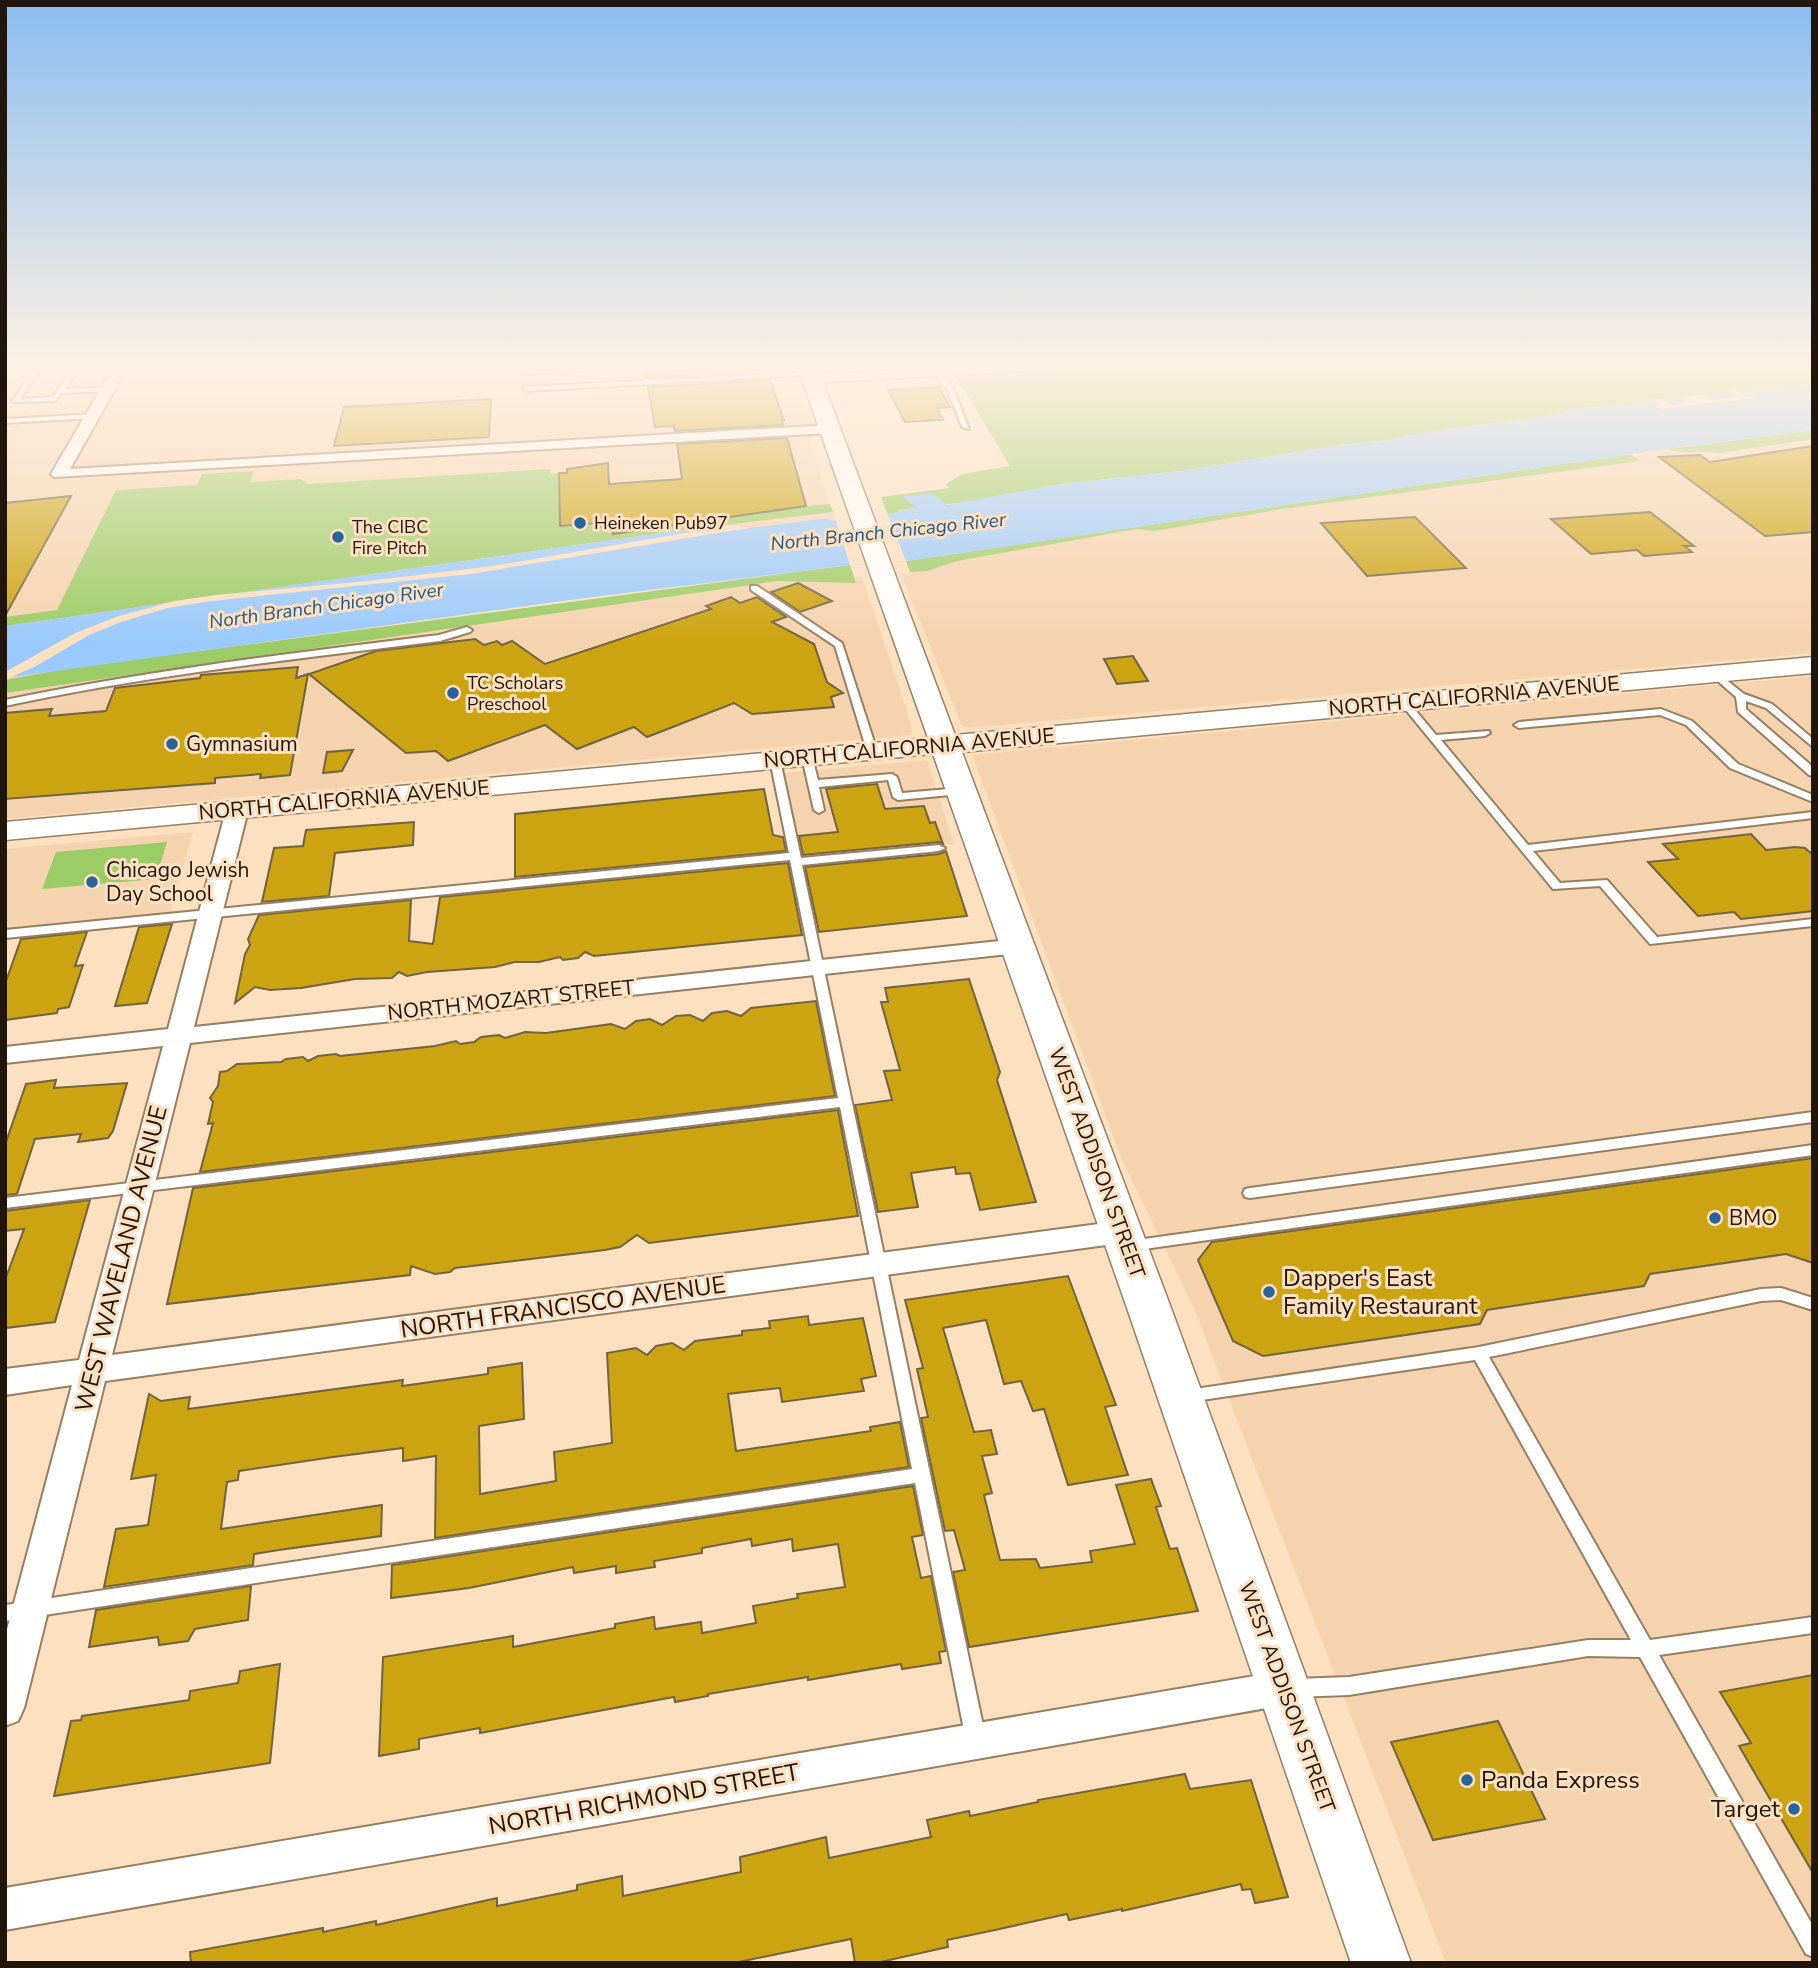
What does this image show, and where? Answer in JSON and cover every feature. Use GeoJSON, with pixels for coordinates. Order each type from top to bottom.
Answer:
{"type":"FeatureCollection","features":[{"type":"Feature","properties":{"kind":"main road","name":"WEST ADDISON STREET"},"geometry":{"type":"LineString","coordinates":[[840,458],[1124,1239],[1381,1963]]}},
{"type":"Feature","properties":{"kind":"main road","name":"NORTH CALIFORNIA AVENUE"},"geometry":{"type":"LineString","coordinates":[[5,831],[775,760],[810,771],[872,751],[1813,665]]}},
{"type":"Feature","properties":{"kind":"street"},"geometry":{"type":"LineString","coordinates":[[69,458],[60,474],[337,458]]}},
{"type":"Feature","properties":{"kind":"street","name":"WEST WAVELAND AVENUE"},"geometry":{"type":"LineString","coordinates":[[5,1709],[18,1611],[92,1370],[237,810]]}},
{"type":"Feature","properties":{"kind":"street","name":"NORTH MOZART STREET"},"geometry":{"type":"LineString","coordinates":[[5,1055],[1018,946]]}},
{"type":"Feature","properties":{"kind":"street","name":"NORTH FRANCISCO AVENUE"},"geometry":{"type":"LineString","coordinates":[[5,1382],[878,1265],[1124,1239]]}},
{"type":"Feature","properties":{"kind":"street","name":"NORTH RICHMOND STREET"},"geometry":{"type":"LineString","coordinates":[[5,1909],[1284,1688]]}},
{"type":"Feature","properties":{"kind":"lane"},"geometry":{"type":"LineString","coordinates":[[754,588],[839,645],[872,751]]}},
{"type":"Feature","properties":{"kind":"lane"},"geometry":{"type":"LineString","coordinates":[[5,704],[66,690],[212,666],[440,638],[467,630]]}},
{"type":"Feature","properties":{"kind":"lane"},"geometry":{"type":"LineString","coordinates":[[1715,674],[1741,696],[1769,706],[1813,744]]}},
{"type":"Feature","properties":{"kind":"lane"},"geometry":{"type":"LineString","coordinates":[[1741,696],[1741,710],[1813,773]]}},
{"type":"Feature","properties":{"kind":"lane"},"geometry":{"type":"LineString","coordinates":[[1404,702],[1557,887],[1602,881],[1654,941],[1813,922]]}},
{"type":"Feature","properties":{"kind":"lane"},"geometry":{"type":"LineString","coordinates":[[1519,725],[1661,712],[1674,715],[1689,723],[1734,766],[1813,799]]}},
{"type":"Feature","properties":{"kind":"lane"},"geometry":{"type":"LineString","coordinates":[[1433,738],[1485,733]]}},
{"type":"Feature","properties":{"kind":"lane"},"geometry":{"type":"LineString","coordinates":[[775,760],[976,1741]]}},
{"type":"Feature","properties":{"kind":"lane"},"geometry":{"type":"LineString","coordinates":[[819,810],[810,771],[892,777],[898,797],[962,791]]}},
{"type":"Feature","properties":{"kind":"lane"},"geometry":{"type":"LineString","coordinates":[[1525,849],[1813,815]]}},
{"type":"Feature","properties":{"kind":"lane"},"geometry":{"type":"LineString","coordinates":[[5,934],[795,859],[939,848]]}},
{"type":"Feature","properties":{"kind":"lane"},"geometry":{"type":"LineString","coordinates":[[5,1203],[845,1102]]}},
{"type":"Feature","properties":{"kind":"lane"},"geometry":{"type":"LineString","coordinates":[[1250,1193],[1813,1117]]}},
{"type":"Feature","properties":{"kind":"lane"},"geometry":{"type":"LineString","coordinates":[[1124,1239],[1813,1150]]}},
{"type":"Feature","properties":{"kind":"lane"},"geometry":{"type":"LineString","coordinates":[[1180,1397],[1479,1353],[1761,1295],[1781,1294],[1813,1304]]}},
{"type":"Feature","properties":{"kind":"lane"},"geometry":{"type":"LineString","coordinates":[[1479,1353],[1813,1947]]}},
{"type":"Feature","properties":{"kind":"lane"},"geometry":{"type":"LineString","coordinates":[[18,1611],[921,1475]]}},
{"type":"Feature","properties":{"kind":"lane"},"geometry":{"type":"LineString","coordinates":[[1284,1688],[1349,1686],[1588,1648],[1646,1649],[1813,1625]]}},
{"type":"Feature","properties":{"kind":"shaded area"},"geometry":{"type":"Polygon","coordinates":[[[5,458],[815,458],[835,520],[825,518],[742,529],[676,531],[5,626],[5,458]]]}},
{"type":"Feature","properties":{"kind":"shaded area"},"geometry":{"type":"Polygon","coordinates":[[[1619,458],[1813,458],[1813,653],[969,728],[962,726],[901,574],[911,573],[906,561],[1619,458]]]}},
{"type":"Feature","properties":{"kind":"shaded area","name":"TC Scholars Preschool"},"geometry":{"type":"Polygon","coordinates":[[[850,565],[854,577],[862,577],[906,708],[912,731],[909,735],[5,819],[5,678],[850,565]]]}},
{"type":"Feature","properties":{"kind":"shaded area"},"geometry":{"type":"Polygon","coordinates":[[[1813,676],[1813,1963],[1446,1963],[1194,1308],[1122,1160],[972,755],[1813,676]]]}},
{"type":"Feature","properties":{"kind":"shaded area"},"geometry":{"type":"Polygon","coordinates":[[[927,760],[954,844],[800,857],[784,773],[927,760]]]}},
{"type":"Feature","properties":{"kind":"shaded area","name":"Chicago Jewish Day School"},"geometry":{"type":"Polygon","coordinates":[[[193,832],[170,914],[5,931],[5,849],[193,832]]]}},
{"type":"Feature","properties":{"kind":"green space"},"geometry":{"type":"Polygon","coordinates":[[[1005,458],[1261,458],[1182,471],[1060,484],[990,499],[901,510],[888,516],[881,497],[949,488],[946,484],[962,474],[1010,466],[1005,458]]]}},
{"type":"Feature","properties":{"kind":"green space"},"geometry":{"type":"Polygon","coordinates":[[[1605,458],[1636,458],[1640,461],[1282,509],[1155,531],[1136,529],[957,561],[927,571],[910,572],[906,561],[1605,458]]]}},
{"type":"Feature","properties":{"kind":"green space","name":"The CIBC Fire Pitch"},"geometry":{"type":"Polygon","coordinates":[[[608,463],[612,526],[607,526],[608,533],[806,506],[830,504],[833,512],[676,531],[5,626],[5,617],[57,610],[116,490],[197,485],[202,474],[254,471],[250,482],[300,479],[309,484],[550,469],[551,474],[567,473],[567,469],[608,463]]]}},
{"type":"Feature","properties":{"kind":"green space"},"geometry":{"type":"Polygon","coordinates":[[[850,565],[856,583],[777,581],[5,693],[5,680],[70,668],[850,565]]]}},
{"type":"Feature","properties":{"kind":"green space"},"geometry":{"type":"Polygon","coordinates":[[[167,842],[156,879],[42,889],[56,852],[167,842]]]}},
{"type":"Feature","properties":{"kind":"water","name":"North Branch Chicago River"},"geometry":{"type":"Polygon","coordinates":[[[1261,458],[1605,458],[906,561],[850,565],[577,599],[5,678],[5,626],[676,531],[742,529],[826,518],[837,521],[860,520],[918,508],[902,497],[932,493],[947,505],[1060,484],[1182,471],[1261,458]]]}},
{"type":"Feature","properties":{"kind":"pier"},"geometry":{"type":"Polygon","coordinates":[[[887,513],[906,561],[850,565],[834,516],[887,513]]]}},
{"type":"Feature","properties":{"kind":"pier"},"geometry":{"type":"Polygon","coordinates":[[[726,526],[740,526],[742,529],[471,574],[167,608],[89,635],[36,666],[5,680],[5,672],[75,633],[119,616],[174,601],[493,566],[726,526]]]}},
{"type":"Feature","properties":{"kind":"building"},"geometry":{"type":"Polygon","coordinates":[[[679,458],[793,458],[806,506],[613,534],[612,526],[597,527],[596,523],[560,526],[559,473],[567,473],[567,469],[608,463],[609,484],[682,479],[679,458]]]}},
{"type":"Feature","properties":{"kind":"building"},"geometry":{"type":"Polygon","coordinates":[[[1660,458],[1704,458],[1710,462],[1737,458],[1813,458],[1813,532],[1765,536],[1660,458]]]}},
{"type":"Feature","properties":{"kind":"building"},"geometry":{"type":"Polygon","coordinates":[[[71,496],[5,616],[5,503],[71,496]]]}},
{"type":"Feature","properties":{"kind":"building"},"geometry":{"type":"Polygon","coordinates":[[[1650,512],[1694,546],[1684,546],[1692,552],[1644,556],[1637,550],[1591,554],[1551,519],[1650,512]]]}},
{"type":"Feature","properties":{"kind":"building"},"geometry":{"type":"Polygon","coordinates":[[[1415,517],[1466,568],[1367,576],[1321,523],[1415,517]]]}},
{"type":"Feature","properties":{"kind":"building"},"geometry":{"type":"Polygon","coordinates":[[[798,583],[832,601],[800,612],[771,592],[798,583]]]}},
{"type":"Feature","properties":{"kind":"building"},"geometry":{"type":"Polygon","coordinates":[[[731,597],[740,603],[757,597],[786,617],[772,622],[814,644],[827,682],[843,693],[831,697],[834,707],[752,714],[734,703],[647,737],[634,727],[577,749],[545,725],[448,761],[436,751],[406,753],[309,674],[376,651],[475,639],[484,645],[497,641],[502,645],[512,641],[545,664],[711,609],[706,606],[731,597]]]}},
{"type":"Feature","properties":{"kind":"building"},"geometry":{"type":"Polygon","coordinates":[[[1133,656],[1148,681],[1117,684],[1104,659],[1133,656]]]}},
{"type":"Feature","properties":{"kind":"building"},"geometry":{"type":"Polygon","coordinates":[[[298,667],[296,678],[308,674],[290,775],[260,778],[261,774],[215,778],[215,783],[5,799],[5,713],[52,709],[49,716],[106,711],[115,688],[200,678],[201,675],[298,667]]]}},
{"type":"Feature","properties":{"kind":"building"},"geometry":{"type":"Polygon","coordinates":[[[353,750],[342,771],[323,773],[327,752],[353,750]]]}},
{"type":"Feature","properties":{"kind":"building"},"geometry":{"type":"Polygon","coordinates":[[[877,784],[885,809],[924,806],[930,823],[935,822],[943,844],[939,842],[803,855],[799,836],[838,832],[826,789],[877,784]]]}},
{"type":"Feature","properties":{"kind":"building"},"geometry":{"type":"Polygon","coordinates":[[[764,789],[773,835],[783,837],[786,851],[515,877],[515,814],[764,789]]]}},
{"type":"Feature","properties":{"kind":"building"},"geometry":{"type":"Polygon","coordinates":[[[414,822],[413,845],[335,853],[329,896],[262,902],[274,848],[303,846],[306,830],[414,822]]]}},
{"type":"Feature","properties":{"kind":"building"},"geometry":{"type":"Polygon","coordinates":[[[1751,834],[1766,850],[1805,848],[1813,855],[1813,911],[1741,919],[1734,912],[1698,916],[1648,862],[1678,859],[1663,844],[1751,834]]]}},
{"type":"Feature","properties":{"kind":"building"},"geometry":{"type":"Polygon","coordinates":[[[946,851],[967,916],[819,932],[805,867],[939,854],[946,851]]]}},
{"type":"Feature","properties":{"kind":"building"},"geometry":{"type":"Polygon","coordinates":[[[788,863],[802,935],[594,956],[585,952],[578,958],[563,960],[560,957],[539,962],[515,962],[495,967],[407,976],[399,972],[392,978],[355,979],[301,988],[270,990],[255,987],[235,1003],[245,954],[250,945],[248,939],[259,915],[411,900],[409,941],[433,944],[440,897],[788,863]]]}},
{"type":"Feature","properties":{"kind":"building"},"geometry":{"type":"Polygon","coordinates":[[[172,924],[147,1003],[115,1006],[139,927],[172,924]]]}},
{"type":"Feature","properties":{"kind":"building"},"geometry":{"type":"Polygon","coordinates":[[[87,932],[75,966],[83,965],[69,1007],[58,1009],[57,1013],[5,1020],[5,984],[21,939],[87,932]]]}},
{"type":"Feature","properties":{"kind":"building"},"geometry":{"type":"Polygon","coordinates":[[[969,979],[1000,1072],[997,1080],[1036,1202],[980,1210],[970,1173],[956,1174],[955,1167],[911,1173],[918,1207],[878,1212],[855,1105],[892,1100],[884,1071],[900,1070],[881,1002],[888,1002],[885,988],[969,979]]]}},
{"type":"Feature","properties":{"kind":"building"},"geometry":{"type":"Polygon","coordinates":[[[816,1001],[835,1096],[200,1172],[213,1123],[208,1124],[213,1102],[210,1098],[218,1086],[220,1072],[237,1064],[281,1062],[303,1057],[308,1061],[318,1056],[435,1046],[456,1041],[460,1044],[474,1042],[481,1037],[499,1035],[505,1038],[525,1032],[546,1033],[611,1024],[625,1029],[636,1021],[650,1019],[662,1025],[676,1016],[690,1015],[703,1021],[712,1013],[727,1011],[741,1016],[751,1008],[816,1001]]]}},
{"type":"Feature","properties":{"kind":"building"},"geometry":{"type":"Polygon","coordinates":[[[56,1080],[54,1088],[127,1083],[113,1131],[108,1138],[78,1142],[81,1134],[35,1139],[17,1194],[5,1195],[5,1145],[26,1084],[56,1080]]]}},
{"type":"Feature","properties":{"kind":"building"},"geometry":{"type":"Polygon","coordinates":[[[838,1110],[858,1216],[649,1243],[637,1235],[620,1247],[605,1250],[455,1268],[450,1272],[435,1274],[411,1266],[410,1275],[167,1304],[193,1188],[838,1110]]]}},
{"type":"Feature","properties":{"kind":"building"},"geometry":{"type":"Polygon","coordinates":[[[1813,1158],[1813,1263],[1786,1254],[1650,1274],[1644,1286],[1487,1310],[1480,1324],[1263,1356],[1233,1341],[1198,1260],[1212,1242],[1813,1158]]]}},
{"type":"Feature","properties":{"kind":"building"},"geometry":{"type":"Polygon","coordinates":[[[90,1200],[55,1322],[5,1328],[5,1280],[24,1229],[5,1231],[5,1211],[90,1200]]]}},
{"type":"Feature","properties":{"kind":"building"},"geometry":{"type":"Polygon","coordinates":[[[1068,1276],[1116,1405],[1105,1407],[1128,1475],[1068,1485],[1044,1409],[1033,1411],[1021,1381],[1004,1384],[986,1320],[943,1328],[974,1432],[991,1430],[997,1454],[982,1456],[992,1493],[984,1495],[1000,1560],[1036,1559],[1040,1568],[1092,1562],[1090,1551],[1135,1544],[1116,1485],[1151,1479],[1161,1506],[1156,1507],[1170,1549],[1177,1548],[1198,1611],[969,1647],[953,1572],[965,1570],[954,1530],[945,1531],[921,1418],[928,1417],[917,1369],[923,1368],[905,1300],[1068,1276]]]}},
{"type":"Feature","properties":{"kind":"building"},"geometry":{"type":"Polygon","coordinates":[[[808,1316],[809,1325],[863,1318],[876,1376],[861,1379],[864,1391],[782,1402],[780,1388],[728,1394],[736,1451],[871,1431],[870,1427],[900,1422],[909,1467],[435,1538],[436,1456],[403,1461],[403,1448],[239,1471],[238,1480],[227,1482],[221,1529],[382,1505],[381,1536],[254,1554],[253,1565],[104,1587],[116,1529],[148,1525],[156,1475],[131,1479],[149,1394],[161,1401],[190,1397],[188,1409],[403,1380],[402,1386],[488,1374],[488,1368],[522,1363],[524,1419],[479,1426],[480,1494],[556,1481],[554,1452],[612,1443],[607,1353],[636,1348],[647,1355],[656,1346],[672,1343],[684,1350],[695,1341],[742,1335],[742,1331],[770,1328],[769,1321],[808,1316]]]}},
{"type":"Feature","properties":{"kind":"building"},"geometry":{"type":"Polygon","coordinates":[[[913,1486],[923,1535],[912,1537],[921,1578],[931,1576],[946,1651],[939,1652],[941,1663],[902,1669],[901,1664],[808,1680],[808,1677],[675,1702],[674,1697],[480,1733],[480,1728],[419,1739],[419,1749],[379,1756],[383,1657],[513,1636],[513,1647],[615,1628],[615,1624],[654,1617],[655,1629],[701,1622],[702,1633],[756,1623],[753,1606],[798,1598],[797,1594],[845,1587],[838,1544],[793,1551],[792,1539],[752,1546],[751,1539],[702,1548],[702,1553],[654,1561],[655,1567],[616,1573],[616,1566],[574,1573],[573,1567],[469,1588],[391,1598],[392,1565],[913,1486]]]}},
{"type":"Feature","properties":{"kind":"building"},"geometry":{"type":"Polygon","coordinates":[[[251,1586],[248,1620],[195,1629],[188,1641],[159,1645],[158,1637],[89,1647],[96,1610],[251,1586]]]}},
{"type":"Feature","properties":{"kind":"building"},"geometry":{"type":"Polygon","coordinates":[[[280,1664],[270,1763],[54,1796],[71,1721],[81,1720],[82,1716],[189,1700],[190,1691],[238,1683],[240,1671],[280,1664]]]}},
{"type":"Feature","properties":{"kind":"building","name":"Target"},"geometry":{"type":"Polygon","coordinates":[[[1813,1675],[1813,1873],[1739,1746],[1751,1743],[1720,1692],[1813,1675]]]}},
{"type":"Feature","properties":{"kind":"building","name":"Panda Express"},"geometry":{"type":"Polygon","coordinates":[[[1498,1721],[1545,1819],[1433,1840],[1391,1742],[1498,1721]]]}},
{"type":"Feature","properties":{"kind":"building"},"geometry":{"type":"Polygon","coordinates":[[[1185,1774],[1190,1789],[1251,1780],[1288,1897],[1255,1903],[1251,1889],[1242,1890],[1241,1884],[1122,1911],[1069,1920],[1067,1914],[947,1940],[948,1947],[876,1963],[855,1963],[851,1939],[734,1963],[191,1963],[190,1952],[323,1928],[323,1932],[376,1921],[376,1925],[497,1898],[497,1906],[577,1890],[577,1885],[622,1876],[623,1896],[741,1872],[740,1857],[826,1837],[829,1858],[931,1837],[927,1820],[969,1811],[970,1816],[1038,1800],[1185,1774]]]}},
{"type":"Feature","properties":{"kind":"place","name":"Heineken Pub97"},"geometry":{"type":"Point","coordinates":[580,523]}},
{"type":"Feature","properties":{"kind":"place","name":"The CIBC Fire Pitch"},"geometry":{"type":"Point","coordinates":[338,537]}},
{"type":"Feature","properties":{"kind":"place","name":"TC Scholars Preschool"},"geometry":{"type":"Point","coordinates":[453,693]}},
{"type":"Feature","properties":{"kind":"place","name":"Gymnasium"},"geometry":{"type":"Point","coordinates":[172,744]}},
{"type":"Feature","properties":{"kind":"place","name":"Chicago Jewish Day School"},"geometry":{"type":"Point","coordinates":[92,882]}},
{"type":"Feature","properties":{"kind":"place","name":"BMO"},"geometry":{"type":"Point","coordinates":[1715,1218]}},
{"type":"Feature","properties":{"kind":"place","name":"Dapper's East Family Restaurant"},"geometry":{"type":"Point","coordinates":[1269,1292]}},
{"type":"Feature","properties":{"kind":"place","name":"Panda Express"},"geometry":{"type":"Point","coordinates":[1467,1780]}},
{"type":"Feature","properties":{"kind":"place","name":"Target"},"geometry":{"type":"Point","coordinates":[1794,1809]}}]}
